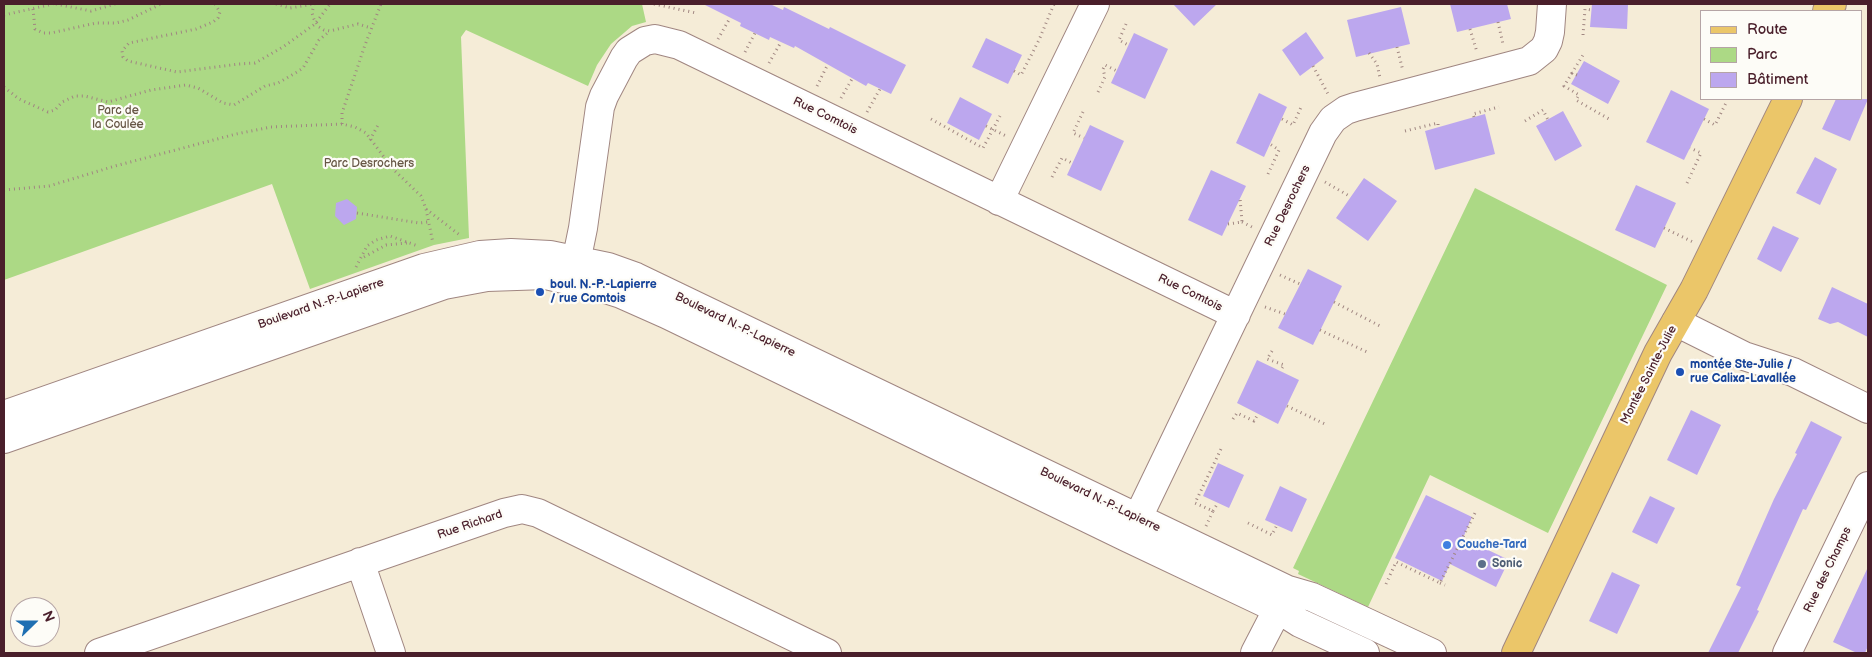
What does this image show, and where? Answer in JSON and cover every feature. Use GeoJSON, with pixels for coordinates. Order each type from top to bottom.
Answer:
{"type":"FeatureCollection","features":[{"type":"Feature","properties":{"kind":"main road","name":"Montée Sainte-Julie"},"geometry":{"type":"LineString","coordinates":[[1516,653],[1658,353],[1697,285],[1788,100]]}},
{"type":"Feature","properties":{"kind":"street"},"geometry":{"type":"LineString","coordinates":[[1000,201],[1095,4]]}},
{"type":"Feature","properties":{"kind":"street","name":"Rue Desrochers"},"geometry":{"type":"LineString","coordinates":[[1133,528],[1247,310],[1324,133],[1333,119],[1346,110],[1355,107],[1528,61],[1544,49],[1548,41],[1552,4]]}},
{"type":"Feature","properties":{"kind":"street","name":"Rue Comtois"},"geometry":{"type":"LineString","coordinates":[[575,270],[600,107],[619,65],[629,51],[655,39],[679,45],[1000,201],[1247,310]]}},
{"type":"Feature","properties":{"kind":"street","name":"Boulevard N.-P.-Lapierre"},"geometry":{"type":"LineString","coordinates":[[4,416],[438,264],[480,255],[510,252],[550,255],[600,287],[666,314],[1133,528],[1283,599],[1312,597],[1432,653]]}},
{"type":"Feature","properties":{"kind":"street","name":"Boulevard N.-P.-Lapierre"},"geometry":{"type":"LineString","coordinates":[[4,439],[444,285],[487,277],[546,275],[575,270]]}},
{"type":"Feature","properties":{"kind":"street"},"geometry":{"type":"LineString","coordinates":[[1676,322],[1744,356],[1793,372],[1868,409]]}},
{"type":"Feature","properties":{"kind":"street","name":"Rue des Champs"},"geometry":{"type":"LineString","coordinates":[[1787,653],[1868,486]]}},
{"type":"Feature","properties":{"kind":"street","name":"Rue Richard"},"geometry":{"type":"LineString","coordinates":[[99,653],[146,645],[360,562],[514,510],[529,510],[538,513],[827,653]]}},
{"type":"Feature","properties":{"kind":"street"},"geometry":{"type":"LineString","coordinates":[[360,562],[391,653]]}},
{"type":"Feature","properties":{"kind":"street"},"geometry":{"type":"LineString","coordinates":[[1256,653],[1283,599]]}},
{"type":"Feature","properties":{"kind":"street","name":"Boulevard N.-P.-Lapierre"},"geometry":{"type":"LineString","coordinates":[[1283,599],[1300,623],[1365,653]]}},
{"type":"Feature","properties":{"kind":"path"},"geometry":{"type":"LineString","coordinates":[[4,15],[54,4],[91,11],[114,4]]}},
{"type":"Feature","properties":{"kind":"path"},"geometry":{"type":"LineString","coordinates":[[33,9],[35,29],[42,33],[51,34],[96,23],[116,23],[128,20],[161,4]]}},
{"type":"Feature","properties":{"kind":"path"},"geometry":{"type":"LineString","coordinates":[[215,4],[220,12],[218,18],[213,22],[196,29],[129,43],[122,51],[123,57],[128,61],[177,72],[255,63],[284,47],[315,24],[330,4]]}},
{"type":"Feature","properties":{"kind":"path"},"geometry":{"type":"LineString","coordinates":[[276,4],[290,8],[314,4],[312,13],[315,24],[324,30],[330,31],[358,24],[372,28]]}},
{"type":"Feature","properties":{"kind":"path"},"geometry":{"type":"LineString","coordinates":[[342,124],[342,113],[382,4]]}},
{"type":"Feature","properties":{"kind":"path"},"geometry":{"type":"LineString","coordinates":[[654,4],[696,13]]}},
{"type":"Feature","properties":{"kind":"path"},"geometry":{"type":"LineString","coordinates":[[676,9],[677,4]]}},
{"type":"Feature","properties":{"kind":"path"},"geometry":{"type":"LineString","coordinates":[[1014,71],[1020,75],[1039,40],[1054,4]]}},
{"type":"Feature","properties":{"kind":"path"},"geometry":{"type":"LineString","coordinates":[[1583,35],[1585,9],[1591,10]]}},
{"type":"Feature","properties":{"kind":"path"},"geometry":{"type":"LineString","coordinates":[[714,46],[730,18]]}},
{"type":"Feature","properties":{"kind":"path"},"geometry":{"type":"LineString","coordinates":[[1126,24],[1119,40],[1128,45]]}},
{"type":"Feature","properties":{"kind":"path"},"geometry":{"type":"LineString","coordinates":[[4,87],[19,99],[48,112],[55,110],[62,102],[75,96],[85,96],[108,102],[151,90],[186,85],[198,88],[223,103],[234,106],[265,86],[278,83],[303,68],[319,40],[330,31]]}},
{"type":"Feature","properties":{"kind":"path"},"geometry":{"type":"LineString","coordinates":[[741,60],[754,33]]}},
{"type":"Feature","properties":{"kind":"path"},"geometry":{"type":"LineString","coordinates":[[765,71],[781,42]]}},
{"type":"Feature","properties":{"kind":"path"},"geometry":{"type":"LineString","coordinates":[[1583,55],[1564,86],[1579,95],[1576,100],[1609,119]]}},
{"type":"Feature","properties":{"kind":"path"},"geometry":{"type":"LineString","coordinates":[[813,94],[828,64]]}},
{"type":"Feature","properties":{"kind":"path"},"geometry":{"type":"LineString","coordinates":[[1098,92],[1105,77],[1103,70],[1105,65],[1116,71]]}},
{"type":"Feature","properties":{"kind":"path"},"geometry":{"type":"LineString","coordinates":[[1572,73],[1577,75]]}},
{"type":"Feature","properties":{"kind":"path"},"geometry":{"type":"LineString","coordinates":[[841,99],[852,79]]}},
{"type":"Feature","properties":{"kind":"path"},"geometry":{"type":"LineString","coordinates":[[864,119],[880,89]]}},
{"type":"Feature","properties":{"kind":"path"},"geometry":{"type":"LineString","coordinates":[[1704,119],[1715,125],[1726,104]]}},
{"type":"Feature","properties":{"kind":"path"},"geometry":{"type":"LineString","coordinates":[[1282,119],[1293,125],[1302,105]]}},
{"type":"Feature","properties":{"kind":"path"},"geometry":{"type":"LineString","coordinates":[[1474,117],[1473,114],[1499,108]]}},
{"type":"Feature","properties":{"kind":"path"},"geometry":{"type":"LineString","coordinates":[[1525,121],[1543,110],[1548,120]]}},
{"type":"Feature","properties":{"kind":"path"},"geometry":{"type":"LineString","coordinates":[[1083,112],[1073,133],[1084,138]]}},
{"type":"Feature","properties":{"kind":"path"},"geometry":{"type":"LineString","coordinates":[[931,119],[983,148],[1000,116]]}},
{"type":"Feature","properties":{"kind":"path"},"geometry":{"type":"LineString","coordinates":[[4,190],[50,186],[114,166],[236,134],[321,123],[342,124],[355,127],[366,133],[393,169],[421,196],[426,209],[434,248]]}},
{"type":"Feature","properties":{"kind":"path"},"geometry":{"type":"LineString","coordinates":[[1405,131],[1438,123],[1438,127]]}},
{"type":"Feature","properties":{"kind":"path"},"geometry":{"type":"LineString","coordinates":[[370,140],[378,124]]}},
{"type":"Feature","properties":{"kind":"path"},"geometry":{"type":"LineString","coordinates":[[986,126],[1012,139]]}},
{"type":"Feature","properties":{"kind":"path"},"geometry":{"type":"LineString","coordinates":[[1268,174],[1279,150],[1270,144]]}},
{"type":"Feature","properties":{"kind":"path"},"geometry":{"type":"LineString","coordinates":[[1688,183],[1701,153],[1690,148]]}},
{"type":"Feature","properties":{"kind":"path"},"geometry":{"type":"LineString","coordinates":[[1052,177],[1062,158],[1072,163]]}},
{"type":"Feature","properties":{"kind":"path"},"geometry":{"type":"LineString","coordinates":[[1320,178],[1350,197]]}},
{"type":"Feature","properties":{"kind":"path"},"geometry":{"type":"LineString","coordinates":[[1228,224],[1242,222],[1240,198]]}},
{"type":"Feature","properties":{"kind":"path"},"geometry":{"type":"LineString","coordinates":[[426,209],[468,241]]}},
{"type":"Feature","properties":{"kind":"path"},"geometry":{"type":"LineString","coordinates":[[357,214],[419,223],[428,222]]}},
{"type":"Feature","properties":{"kind":"path"},"geometry":{"type":"LineString","coordinates":[[1664,228],[1693,242]]}},
{"type":"Feature","properties":{"kind":"path"},"geometry":{"type":"LineString","coordinates":[[355,270],[371,242],[384,237],[390,236],[420,247]]}},
{"type":"Feature","properties":{"kind":"path"},"geometry":{"type":"LineString","coordinates":[[363,258],[386,246],[410,243]]}},
{"type":"Feature","properties":{"kind":"path"},"geometry":{"type":"LineString","coordinates":[[1274,272],[1300,284]]}},
{"type":"Feature","properties":{"kind":"path"},"geometry":{"type":"LineString","coordinates":[[1334,302],[1380,326]]}},
{"type":"Feature","properties":{"kind":"path"},"geometry":{"type":"LineString","coordinates":[[1247,310],[1285,314]]}},
{"type":"Feature","properties":{"kind":"path"},"geometry":{"type":"LineString","coordinates":[[1320,330],[1367,352]]}},
{"type":"Feature","properties":{"kind":"path"},"geometry":{"type":"LineString","coordinates":[[1272,351],[1267,359],[1284,365],[1280,371]]}},
{"type":"Feature","properties":{"kind":"path"},"geometry":{"type":"LineString","coordinates":[[1287,406],[1325,424]]}},
{"type":"Feature","properties":{"kind":"path"},"geometry":{"type":"LineString","coordinates":[[1233,419],[1237,413],[1254,421],[1258,414]]}},
{"type":"Feature","properties":{"kind":"path"},"geometry":{"type":"LineString","coordinates":[[1214,511],[1195,503],[1221,449]]}},
{"type":"Feature","properties":{"kind":"path"},"geometry":{"type":"LineString","coordinates":[[1203,531],[1218,503]]}},
{"type":"Feature","properties":{"kind":"path"},"geometry":{"type":"LineString","coordinates":[[1440,583],[1476,511]]}},
{"type":"Feature","properties":{"kind":"path"},"geometry":{"type":"LineString","coordinates":[[1248,523],[1272,535],[1277,525]]}},
{"type":"Feature","properties":{"kind":"path"},"geometry":{"type":"LineString","coordinates":[[1467,528],[1472,531]]}},
{"type":"Feature","properties":{"kind":"path"},"geometry":{"type":"LineString","coordinates":[[1386,584],[1396,562],[1445,585]]}},
{"type":"Feature","properties":{"kind":"green space"},"geometry":{"type":"Polygon","coordinates":[[[4,4],[642,4],[646,22],[632,26],[611,44],[597,65],[588,86],[466,30],[461,37],[469,238],[434,245],[310,289],[272,184],[4,280],[4,4]]]}},
{"type":"Feature","properties":{"kind":"green space"},"geometry":{"type":"Polygon","coordinates":[[[1475,188],[1667,285],[1548,533],[1430,475],[1368,607],[1298,574],[1299,571],[1293,568],[1475,188]]]}},
{"type":"Feature","properties":{"kind":"building"},"geometry":{"type":"Polygon","coordinates":[[[703,4],[770,4],[783,10],[784,7],[829,29],[830,27],[906,65],[891,94],[868,83],[866,86],[795,46],[794,48],[770,37],[769,40],[740,26],[741,23],[703,4]]]}},
{"type":"Feature","properties":{"kind":"building"},"geometry":{"type":"Polygon","coordinates":[[[1173,4],[1217,4],[1194,26],[1173,4]]]}},
{"type":"Feature","properties":{"kind":"building"},"geometry":{"type":"Polygon","coordinates":[[[1450,4],[1507,4],[1511,19],[1457,32],[1450,4]]]}},
{"type":"Feature","properties":{"kind":"building"},"geometry":{"type":"Polygon","coordinates":[[[1592,4],[1628,4],[1627,29],[1590,27],[1592,4]]]}},
{"type":"Feature","properties":{"kind":"building"},"geometry":{"type":"Polygon","coordinates":[[[1401,7],[1410,44],[1356,57],[1347,20],[1401,7]]]}},
{"type":"Feature","properties":{"kind":"building"},"geometry":{"type":"Polygon","coordinates":[[[1306,32],[1324,58],[1300,76],[1282,50],[1306,32]]]}},
{"type":"Feature","properties":{"kind":"building"},"geometry":{"type":"Polygon","coordinates":[[[1134,33],[1168,49],[1145,99],[1111,83],[1134,33]]]}},
{"type":"Feature","properties":{"kind":"building"},"geometry":{"type":"Polygon","coordinates":[[[986,38],[1022,55],[1008,84],[972,67],[986,38]]]}},
{"type":"Feature","properties":{"kind":"building"},"geometry":{"type":"Polygon","coordinates":[[[1584,61],[1620,81],[1608,104],[1571,84],[1584,61]]]}},
{"type":"Feature","properties":{"kind":"building"},"geometry":{"type":"Polygon","coordinates":[[[1671,90],[1709,109],[1684,160],[1646,142],[1671,90]]]}},
{"type":"Feature","properties":{"kind":"building"},"geometry":{"type":"Polygon","coordinates":[[[1259,93],[1287,107],[1264,157],[1236,143],[1259,93]]]}},
{"type":"Feature","properties":{"kind":"building"},"geometry":{"type":"Polygon","coordinates":[[[960,97],[992,114],[979,140],[947,123],[960,97]]]}},
{"type":"Feature","properties":{"kind":"building"},"geometry":{"type":"Polygon","coordinates":[[[1868,99],[1850,141],[1822,129],[1836,100],[1868,99]]]}},
{"type":"Feature","properties":{"kind":"building"},"geometry":{"type":"Polygon","coordinates":[[[1563,111],[1582,146],[1555,161],[1536,126],[1563,111]]]}},
{"type":"Feature","properties":{"kind":"building"},"geometry":{"type":"Polygon","coordinates":[[[1485,114],[1495,154],[1435,170],[1425,131],[1485,114]]]}},
{"type":"Feature","properties":{"kind":"building"},"geometry":{"type":"Polygon","coordinates":[[[1090,125],[1124,141],[1101,191],[1067,175],[1090,125]]]}},
{"type":"Feature","properties":{"kind":"building"},"geometry":{"type":"Polygon","coordinates":[[[1815,157],[1837,169],[1820,205],[1796,193],[1815,157]]]}},
{"type":"Feature","properties":{"kind":"building"},"geometry":{"type":"Polygon","coordinates":[[[1211,170],[1246,186],[1222,236],[1188,220],[1211,170]]]}},
{"type":"Feature","properties":{"kind":"building"},"geometry":{"type":"Polygon","coordinates":[[[1364,178],[1397,201],[1368,241],[1336,218],[1364,178]]]}},
{"type":"Feature","properties":{"kind":"building"},"geometry":{"type":"Polygon","coordinates":[[[1636,185],[1676,203],[1655,248],[1615,230],[1636,185]]]}},
{"type":"Feature","properties":{"kind":"building"},"geometry":{"type":"Polygon","coordinates":[[[347,199],[357,207],[356,219],[344,225],[335,216],[336,203],[347,199]]]}},
{"type":"Feature","properties":{"kind":"building"},"geometry":{"type":"Polygon","coordinates":[[[1773,226],[1799,238],[1781,272],[1757,259],[1773,226]]]}},
{"type":"Feature","properties":{"kind":"building"},"geometry":{"type":"Polygon","coordinates":[[[1308,269],[1342,286],[1313,345],[1278,328],[1308,269]]]}},
{"type":"Feature","properties":{"kind":"building"},"geometry":{"type":"Polygon","coordinates":[[[1832,287],[1868,304],[1868,337],[1838,322],[1830,324],[1818,319],[1832,287]]]}},
{"type":"Feature","properties":{"kind":"building"},"geometry":{"type":"Polygon","coordinates":[[[1257,360],[1299,380],[1278,424],[1237,403],[1257,360]]]}},
{"type":"Feature","properties":{"kind":"building"},"geometry":{"type":"Polygon","coordinates":[[[1691,410],[1721,425],[1697,475],[1667,460],[1691,410]]]}},
{"type":"Feature","properties":{"kind":"building"},"geometry":{"type":"Polygon","coordinates":[[[1811,421],[1842,437],[1806,510],[1803,509],[1757,610],[1759,611],[1738,653],[1708,653],[1741,587],[1736,585],[1811,421]]]}},
{"type":"Feature","properties":{"kind":"building"},"geometry":{"type":"Polygon","coordinates":[[[1218,463],[1244,475],[1229,508],[1203,496],[1218,463]]]}},
{"type":"Feature","properties":{"kind":"building"},"geometry":{"type":"Polygon","coordinates":[[[1280,486],[1307,499],[1292,532],[1265,520],[1280,486]]]}},
{"type":"Feature","properties":{"kind":"building"},"geometry":{"type":"Polygon","coordinates":[[[1426,495],[1472,517],[1463,538],[1509,560],[1496,587],[1450,564],[1442,581],[1395,558],[1426,495]]]}},
{"type":"Feature","properties":{"kind":"building"},"geometry":{"type":"Polygon","coordinates":[[[1650,496],[1675,508],[1657,544],[1632,532],[1650,496]]]}},
{"type":"Feature","properties":{"kind":"building"},"geometry":{"type":"Polygon","coordinates":[[[1868,567],[1868,646],[1865,653],[1857,653],[1833,642],[1868,567]]]}},
{"type":"Feature","properties":{"kind":"building"},"geometry":{"type":"Polygon","coordinates":[[[1612,572],[1640,585],[1617,634],[1589,621],[1612,572]]]}},
{"type":"Feature","properties":{"kind":"place","name":"boul. N.-P.-Lapierre / rue Comtois"},"geometry":{"type":"Point","coordinates":[540,292]}},
{"type":"Feature","properties":{"kind":"place","name":"montée Ste-Julie / rue Calixa-Lavallée"},"geometry":{"type":"Point","coordinates":[1680,372]}},
{"type":"Feature","properties":{"kind":"place","name":"Couche-Tard"},"geometry":{"type":"Point","coordinates":[1447,545]}},
{"type":"Feature","properties":{"kind":"place","name":"Sonic"},"geometry":{"type":"Point","coordinates":[1482,564]}},
{"type":"Feature","properties":{"kind":"park label","name":"Parc de la Coulée"},"geometry":{"type":"Point","coordinates":[118,118]}},
{"type":"Feature","properties":{"kind":"park label","name":"Parc Desrochers"},"geometry":{"type":"Point","coordinates":[369,164]}}]}
